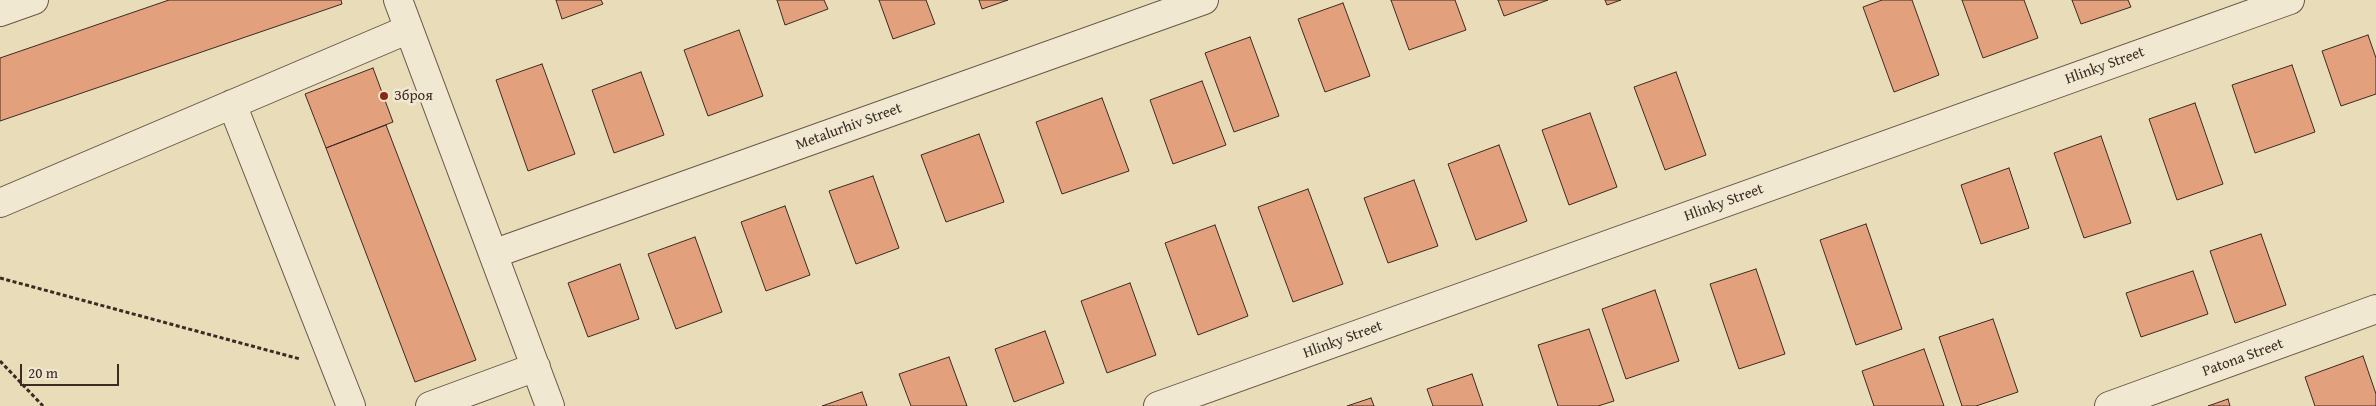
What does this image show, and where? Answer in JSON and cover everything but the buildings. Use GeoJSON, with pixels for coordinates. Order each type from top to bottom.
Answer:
{"type":"FeatureCollection","features":[{"type":"Feature","properties":{"kind":"street"},"geometry":{"type":"LineString","coordinates":[[0,12],[34,0]]}},
{"type":"Feature","properties":{"kind":"street"},"geometry":{"type":"LineString","coordinates":[[398,0],[550,406]]}},
{"type":"Feature","properties":{"kind":"street","name":"Metalurhiv Street"},"geometry":{"type":"LineString","coordinates":[[493,254],[1204,0]]}},
{"type":"Feature","properties":{"kind":"street","name":"Hlinky Street"},"geometry":{"type":"LineString","coordinates":[[1158,406],[2290,0]]}},
{"type":"Feature","properties":{"kind":"street"},"geometry":{"type":"LineString","coordinates":[[0,204],[409,28]]}},
{"type":"Feature","properties":{"kind":"street"},"geometry":{"type":"LineString","coordinates":[[232,104],[351,406]]}},
{"type":"Feature","properties":{"kind":"street","name":"Patona Street"},"geometry":{"type":"LineString","coordinates":[[2109,406],[2376,310]]}},
{"type":"Feature","properties":{"kind":"street"},"geometry":{"type":"LineString","coordinates":[[430,406],[536,367]]}},
{"type":"Feature","properties":{"kind":"path"},"geometry":{"type":"LineString","coordinates":[[0,278],[337,370]]}},
{"type":"Feature","properties":{"kind":"path"},"geometry":{"type":"LineString","coordinates":[[0,360],[43,406]]}},
{"type":"Feature","properties":{"kind":"place","name":"Зброя"},"geometry":{"type":"Point","coordinates":[384,96]}}]}
